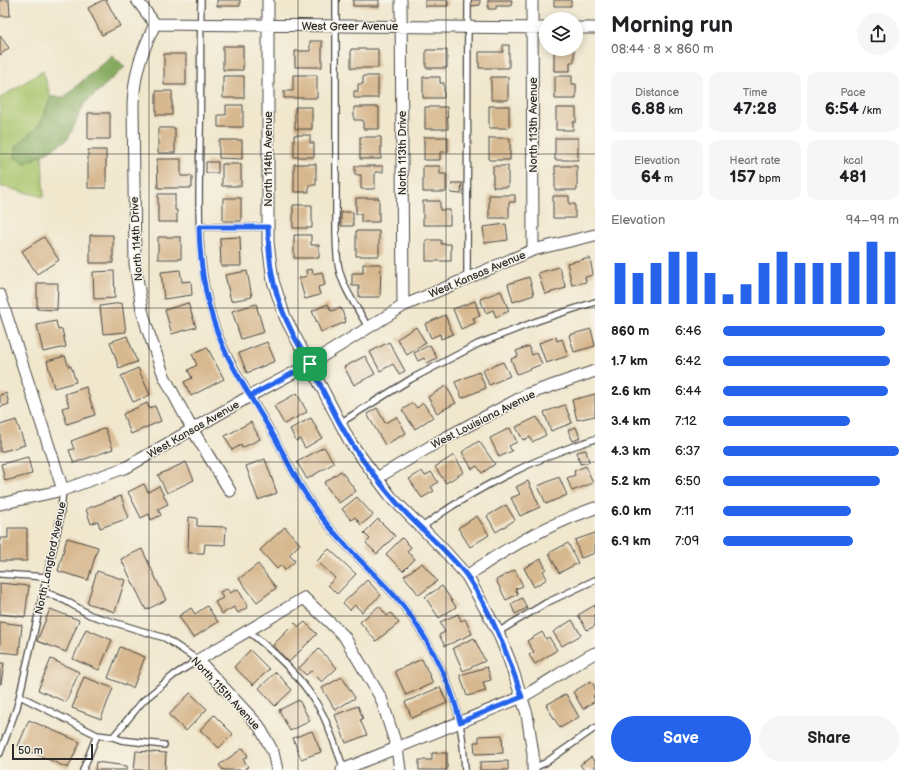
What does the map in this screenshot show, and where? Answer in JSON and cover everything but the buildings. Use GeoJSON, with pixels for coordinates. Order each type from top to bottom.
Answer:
{"type":"FeatureCollection","features":[{"type":"Feature","properties":{"kind":"street"},"geometry":{"type":"LineString","coordinates":[[137,0],[155,24]]}},
{"type":"Feature","properties":{"kind":"street","name":"North 114th Avenue"},"geometry":{"type":"LineString","coordinates":[[268,0],[268,227],[270,260],[277,297],[294,336],[350,442],[392,497],[466,576],[498,632],[527,714],[531,739],[533,769]]}},
{"type":"Feature","properties":{"kind":"street","name":"North 113th Drive"},"geometry":{"type":"LineString","coordinates":[[401,0],[403,306]]}},
{"type":"Feature","properties":{"kind":"street","name":"North 113th Avenue"},"geometry":{"type":"LineString","coordinates":[[532,0],[533,250]]}},
{"type":"Feature","properties":{"kind":"street","name":"West Greer Avenue"},"geometry":{"type":"LineString","coordinates":[[155,24],[539,28]]}},
{"type":"Feature","properties":{"kind":"street","name":"North 114th Drive"},"geometry":{"type":"LineString","coordinates":[[155,24],[137,67],[133,103],[135,264],[142,310],[155,354],[164,376],[192,429],[230,491]]}},
{"type":"Feature","properties":{"kind":"street"},"geometry":{"type":"LineString","coordinates":[[583,28],[595,28]]}},
{"type":"Feature","properties":{"kind":"street","name":"West Kansas Avenue"},"geometry":{"type":"LineString","coordinates":[[0,504],[63,490],[127,467],[250,396],[310,364],[403,306],[533,250],[595,235]]}},
{"type":"Feature","properties":{"kind":"street","name":"North Langford Avenue"},"geometry":{"type":"LineString","coordinates":[[0,295],[63,490]]}},
{"type":"Feature","properties":{"kind":"street","name":"West Louisiana Avenue"},"geometry":{"type":"LineString","coordinates":[[377,478],[443,439],[528,394],[595,371]]}},
{"type":"Feature","properties":{"kind":"street"},"geometry":{"type":"LineString","coordinates":[[466,576],[522,541],[595,508]]}},
{"type":"Feature","properties":{"kind":"street"},"geometry":{"type":"LineString","coordinates":[[198,660],[304,598],[344,636],[381,698],[397,748],[400,770]]}},
{"type":"Feature","properties":{"kind":"street"},"geometry":{"type":"LineString","coordinates":[[343,770],[522,697],[576,663],[595,653]]}},
{"type":"Feature","properties":{"kind":"street","name":"North 115th Avenue"},"geometry":{"type":"LineString","coordinates":[[198,660],[259,726],[273,752],[277,770]]}},
{"type":"Feature","properties":{"kind":"lane"},"geometry":{"type":"LineString","coordinates":[[201,0],[199,227],[202,269],[211,315],[226,352],[275,437],[293,474],[305,494],[322,518],[393,594],[419,629],[444,675],[452,694],[460,722],[465,770]]}},
{"type":"Feature","properties":{"kind":"lane"},"geometry":{"type":"LineString","coordinates":[[336,0],[336,231],[338,264],[345,285],[368,327]]}},
{"type":"Feature","properties":{"kind":"lane"},"geometry":{"type":"LineString","coordinates":[[467,279],[468,0]]}},
{"type":"Feature","properties":{"kind":"lane"},"geometry":{"type":"LineString","coordinates":[[199,227],[268,227]]}},
{"type":"Feature","properties":{"kind":"lane"},"geometry":{"type":"LineString","coordinates":[[340,423],[411,379],[478,344],[537,321],[595,302]]}},
{"type":"Feature","properties":{"kind":"lane"},"geometry":{"type":"LineString","coordinates":[[421,528],[437,515],[472,494],[526,466],[595,439]]}},
{"type":"Feature","properties":{"kind":"lane","name":"North Langford Avenue"},"geometry":{"type":"LineString","coordinates":[[0,753],[20,696],[60,519],[63,490]]}},
{"type":"Feature","properties":{"kind":"lane"},"geometry":{"type":"LineString","coordinates":[[0,574],[47,576]]}},
{"type":"Feature","properties":{"kind":"lane"},"geometry":{"type":"LineString","coordinates":[[498,632],[546,603],[595,580]]}},
{"type":"Feature","properties":{"kind":"lane","name":"North 115th Avenue"},"geometry":{"type":"LineString","coordinates":[[43,591],[90,614],[165,638],[198,660]]}},
{"type":"Feature","properties":{"kind":"lane"},"geometry":{"type":"LineString","coordinates":[[248,631],[288,667],[308,690],[323,715],[343,770]]}},
{"type":"Feature","properties":{"kind":"lane"},"geometry":{"type":"LineString","coordinates":[[113,737],[143,701],[174,675],[198,660]]}},
{"type":"Feature","properties":{"kind":"lane"},"geometry":{"type":"LineString","coordinates":[[20,696],[97,735],[113,737],[121,740],[164,745]]}},
{"type":"Feature","properties":{"kind":"lane"},"geometry":{"type":"LineString","coordinates":[[533,769],[545,763],[595,728]]}},
{"type":"Feature","properties":{"kind":"lane"},"geometry":{"type":"LineString","coordinates":[[83,770],[97,735]]}},
{"type":"Feature","properties":{"kind":"green space"},"geometry":{"type":"Polygon","coordinates":[[[112,55],[125,67],[84,104],[68,139],[42,155],[25,163],[14,157],[16,147],[41,123],[51,97],[64,97],[112,55]]]}},
{"type":"Feature","properties":{"kind":"green space"},"geometry":{"type":"Polygon","coordinates":[[[43,71],[51,97],[41,123],[16,147],[25,163],[42,155],[44,197],[0,186],[0,98],[43,71]]]}},
{"type":"Feature","properties":{"kind":"route"},"geometry":{"type":"LineString","coordinates":[[310,364],[294,336],[277,297],[270,260],[268,227],[199,227],[202,269],[211,315],[226,352],[250,396],[310,364],[350,442],[362,459],[407,514],[442,548],[466,576],[498,632],[522,697],[460,722],[452,694],[444,675],[423,635],[411,617],[393,594],[333,532],[305,494],[293,474],[275,437],[250,396],[298,370],[310,364]]}}]}
